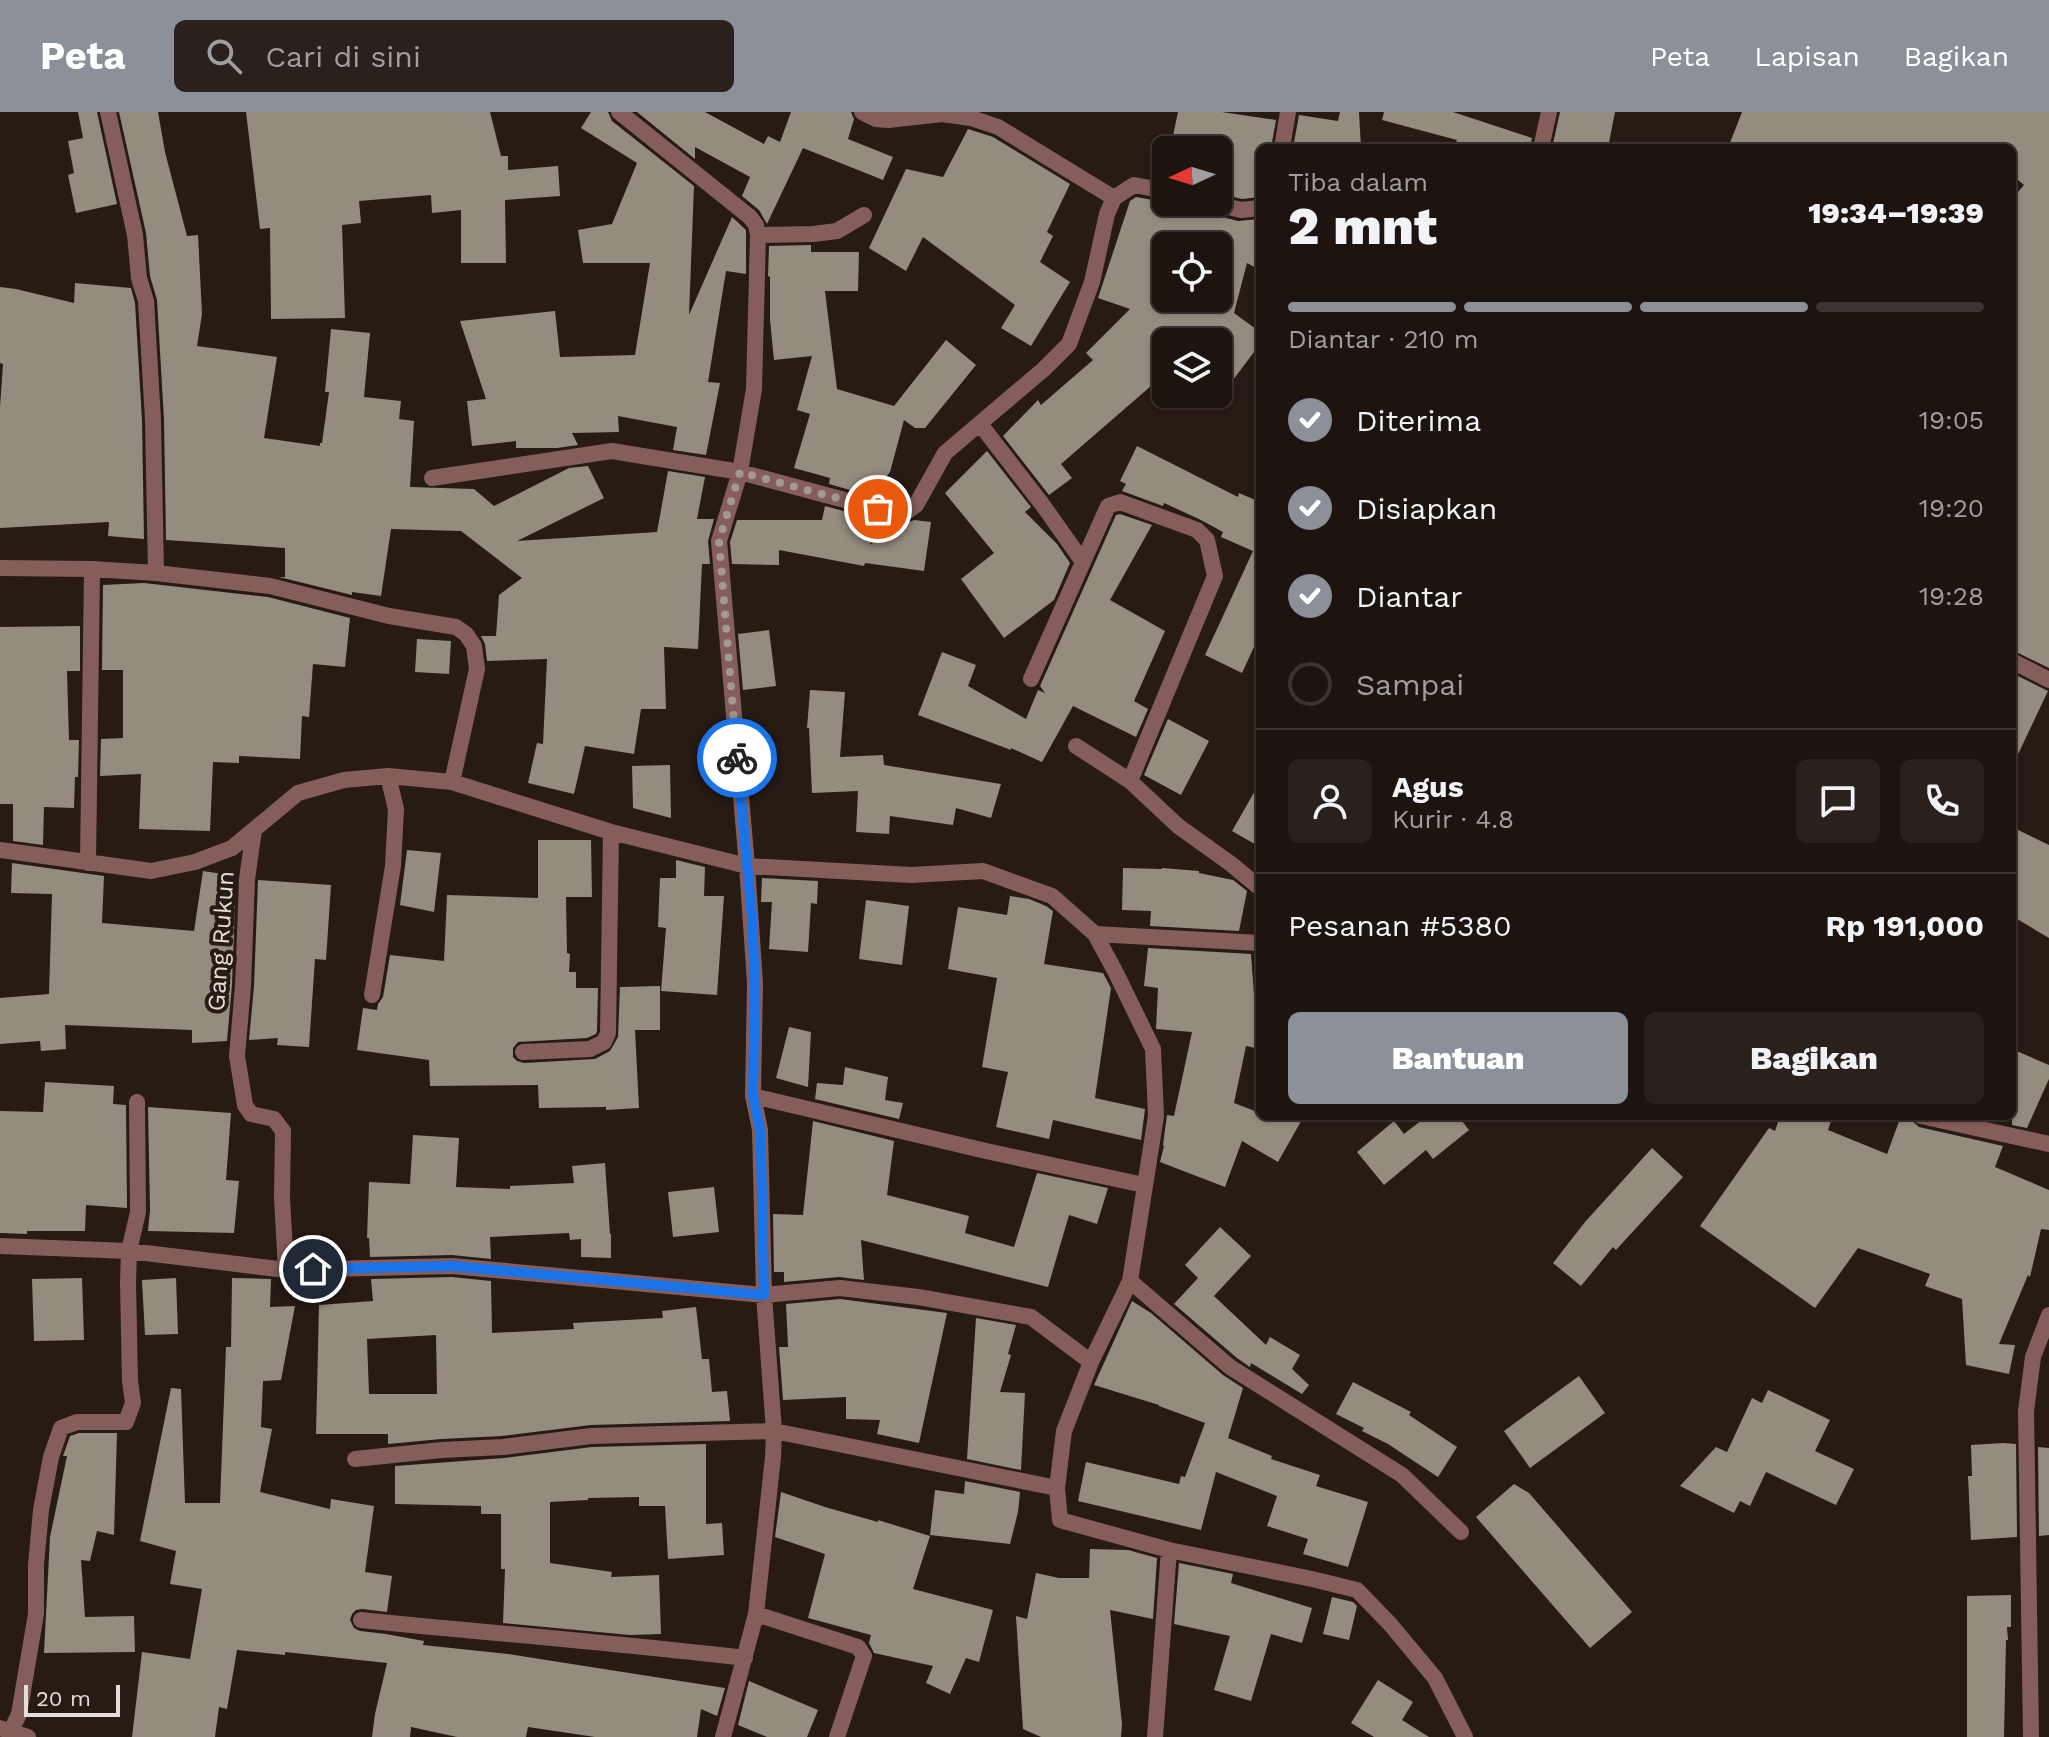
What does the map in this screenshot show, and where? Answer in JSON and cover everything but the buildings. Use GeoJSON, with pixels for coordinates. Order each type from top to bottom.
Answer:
{"type":"FeatureCollection","features":[{"type":"Feature","properties":{"kind":"street"},"geometry":{"type":"LineString","coordinates":[[108,112],[146,301],[153,420],[156,573]]}},
{"type":"Feature","properties":{"kind":"street"},"geometry":{"type":"LineString","coordinates":[[619,112],[750,217],[758,235],[754,389],[740,472],[719,541],[755,983],[753,1096],[760,1130],[764,1295],[774,1431],[756,1614],[723,1737]]}},
{"type":"Feature","properties":{"kind":"street"},"geometry":{"type":"LineString","coordinates":[[862,112],[876,119],[888,120],[942,114],[971,118],[998,127],[1114,198]]}},
{"type":"Feature","properties":{"kind":"street"},"geometry":{"type":"LineString","coordinates":[[1283,144],[1288,112]]}},
{"type":"Feature","properties":{"kind":"street"},"geometry":{"type":"LineString","coordinates":[[1542,144],[1549,112]]}},
{"type":"Feature","properties":{"kind":"street"},"geometry":{"type":"LineString","coordinates":[[432,478],[612,451],[740,472],[878,509],[905,513],[916,505],[945,453],[1069,344],[1092,282],[1107,214],[1114,198],[1134,185],[1152,188]]}},
{"type":"Feature","properties":{"kind":"street"},"geometry":{"type":"LineString","coordinates":[[1232,208],[1256,208]]}},
{"type":"Feature","properties":{"kind":"street"},"geometry":{"type":"LineString","coordinates":[[758,235],[837,231],[864,215]]}},
{"type":"Feature","properties":{"kind":"street"},"geometry":{"type":"LineString","coordinates":[[980,424],[1083,562]]}},
{"type":"Feature","properties":{"kind":"street"},"geometry":{"type":"LineString","coordinates":[[1031,679],[1108,506],[1120,502],[1197,530],[1207,540],[1215,576],[1130,781]]}},
{"type":"Feature","properties":{"kind":"street"},"geometry":{"type":"LineString","coordinates":[[0,568],[156,573],[270,586],[389,616],[456,627],[466,634],[474,646],[477,669],[452,782]]}},
{"type":"Feature","properties":{"kind":"street"},"geometry":{"type":"LineString","coordinates":[[88,863],[92,569]]}},
{"type":"Feature","properties":{"kind":"street"},"geometry":{"type":"LineString","coordinates":[[2016,663],[2049,680]]}},
{"type":"Feature","properties":{"kind":"street"},"geometry":{"type":"LineString","coordinates":[[1076,746],[1130,781],[1178,826],[1256,885]]}},
{"type":"Feature","properties":{"kind":"street"},"geometry":{"type":"LineString","coordinates":[[0,850],[151,871],[195,862],[232,848],[298,793],[344,780],[388,776],[452,782],[611,832],[747,866],[911,875],[983,871],[1052,896],[1095,934],[1153,1049],[1156,1116],[1130,1281],[1091,1362],[1064,1431],[1057,1488],[1060,1520],[1169,1550],[1357,1590],[1435,1678],[1465,1737]]}},
{"type":"Feature","properties":{"kind":"street"},"geometry":{"type":"LineString","coordinates":[[372,995],[393,866],[396,809],[388,776]]}},
{"type":"Feature","properties":{"kind":"street","name":"Gang Rukun"},"geometry":{"type":"LineString","coordinates":[[254,830],[247,879],[237,1056],[245,1105],[251,1114],[274,1119],[283,1131],[282,1197],[286,1270]]}},
{"type":"Feature","properties":{"kind":"street"},"geometry":{"type":"LineString","coordinates":[[523,1052],[590,1049],[604,1042],[608,1033],[611,832]]}},
{"type":"Feature","properties":{"kind":"street"},"geometry":{"type":"LineString","coordinates":[[1095,934],[1256,943]]}},
{"type":"Feature","properties":{"kind":"street"},"geometry":{"type":"LineString","coordinates":[[753,1096],[1144,1185]]}},
{"type":"Feature","properties":{"kind":"street"},"geometry":{"type":"LineString","coordinates":[[28,1737],[6,1730],[19,1714],[36,1614],[41,1510],[51,1457],[61,1428],[77,1422],[126,1422],[133,1403],[128,1311],[129,1251],[138,1212],[139,1191],[137,1102]]}},
{"type":"Feature","properties":{"kind":"street"},"geometry":{"type":"LineString","coordinates":[[1939,1120],[2049,1144]]}},
{"type":"Feature","properties":{"kind":"street"},"geometry":{"type":"LineString","coordinates":[[0,1246],[129,1251],[286,1270],[452,1266],[764,1295],[840,1288],[918,1297],[1031,1317],[1091,1362]]}},
{"type":"Feature","properties":{"kind":"street"},"geometry":{"type":"LineString","coordinates":[[1130,1281],[1230,1367],[1402,1475],[1461,1532]]}},
{"type":"Feature","properties":{"kind":"street"},"geometry":{"type":"LineString","coordinates":[[2031,1737],[2026,1411],[2033,1357],[2049,1315]]}},
{"type":"Feature","properties":{"kind":"street"},"geometry":{"type":"LineString","coordinates":[[355,1459],[503,1447],[591,1436],[774,1431],[1057,1488]]}},
{"type":"Feature","properties":{"kind":"street"},"geometry":{"type":"LineString","coordinates":[[1155,1737],[1169,1550]]}},
{"type":"Feature","properties":{"kind":"street"},"geometry":{"type":"LineString","coordinates":[[756,1614],[858,1647],[864,1656],[837,1737]]}},
{"type":"Feature","properties":{"kind":"street"},"geometry":{"type":"LineString","coordinates":[[361,1620],[599,1641],[745,1658]]}},
{"type":"Feature","properties":{"kind":"way so far"},"geometry":{"type":"LineString","coordinates":[[737,758],[719,541],[740,472],[878,509]]}},
{"type":"Feature","properties":{"kind":"route"},"geometry":{"type":"LineString","coordinates":[[313,1269],[452,1266],[764,1295],[761,1148],[753,1096],[755,983],[752,917],[737,758]]}}]}
